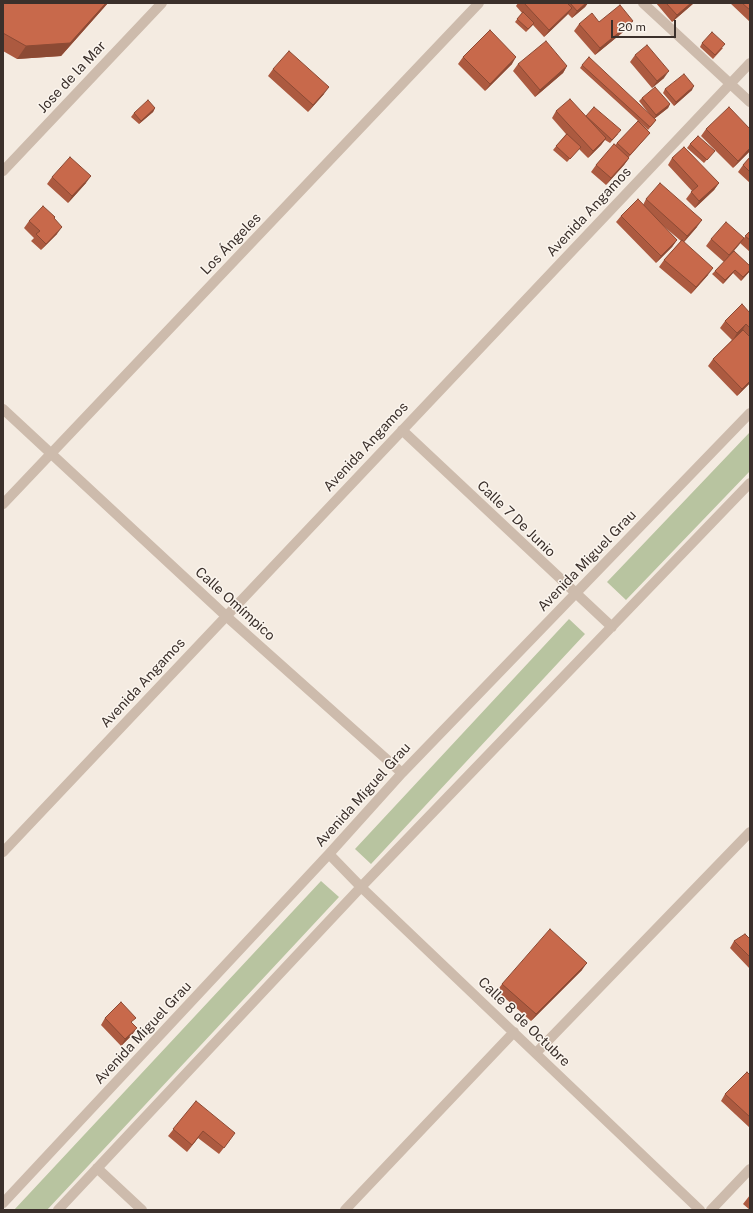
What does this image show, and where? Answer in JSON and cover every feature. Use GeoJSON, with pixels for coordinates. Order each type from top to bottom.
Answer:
{"type":"FeatureCollection","features":[{"type":"Feature","properties":{"kind":"street","name":"Jose de la Mar"},"geometry":{"type":"LineString","coordinates":[[3,171],[162,3]]}},
{"type":"Feature","properties":{"kind":"street","name":"Los Ángeles"},"geometry":{"type":"LineString","coordinates":[[3,504],[479,3]]}},
{"type":"Feature","properties":{"kind":"street"},"geometry":{"type":"LineString","coordinates":[[643,3],[750,102]]}},
{"type":"Feature","properties":{"kind":"street","name":"Avenida Angamos"},"geometry":{"type":"LineString","coordinates":[[3,852],[750,63]]}},
{"type":"Feature","properties":{"kind":"street","name":"Calle Omímpico"},"geometry":{"type":"LineString","coordinates":[[3,410],[226,616],[402,773]]}},
{"type":"Feature","properties":{"kind":"street","name":"Avenida Miguel Grau"},"geometry":{"type":"LineString","coordinates":[[3,1203],[329,854],[402,773],[750,413]]}},
{"type":"Feature","properties":{"kind":"street","name":"Calle 7 De Junio"},"geometry":{"type":"LineString","coordinates":[[402,430],[574,594],[612,627]]}},
{"type":"Feature","properties":{"kind":"street"},"geometry":{"type":"LineString","coordinates":[[58,1210],[361,887],[750,483]]}},
{"type":"Feature","properties":{"kind":"street"},"geometry":{"type":"LineString","coordinates":[[536,1053],[750,832]]}},
{"type":"Feature","properties":{"kind":"street","name":"Calle 8 de Octubre"},"geometry":{"type":"LineString","coordinates":[[329,854],[361,887],[700,1210]]}},
{"type":"Feature","properties":{"kind":"street"},"geometry":{"type":"LineString","coordinates":[[345,1210],[514,1032]]}},
{"type":"Feature","properties":{"kind":"street"},"geometry":{"type":"LineString","coordinates":[[97,1168],[142,1210]]}},
{"type":"Feature","properties":{"kind":"street"},"geometry":{"type":"LineString","coordinates":[[711,1210],[750,1169]]}},
{"type":"Feature","properties":{"kind":"green space"},"geometry":{"type":"Polygon","coordinates":[[[750,432],[750,471],[626,600],[607,582],[750,432]]]}},
{"type":"Feature","properties":{"kind":"green space"},"geometry":{"type":"Polygon","coordinates":[[[569,619],[585,634],[371,864],[355,849],[569,619]]]}},
{"type":"Feature","properties":{"kind":"green space"},"geometry":{"type":"Polygon","coordinates":[[[321,881],[339,897],[47,1210],[14,1210],[321,881]]]}},
{"type":"Feature","properties":{"kind":"building"},"geometry":{"type":"Polygon","coordinates":[[[3,3],[106,3],[70,43],[26,46],[3,33],[3,3]]]}},
{"type":"Feature","properties":{"kind":"building"},"geometry":{"type":"Polygon","coordinates":[[[524,3],[567,3],[572,8],[549,30],[524,3]]]}},
{"type":"Feature","properties":{"kind":"building"},"geometry":{"type":"Polygon","coordinates":[[[570,3],[586,3],[577,11],[570,3]]]}},
{"type":"Feature","properties":{"kind":"building"},"geometry":{"type":"Polygon","coordinates":[[[666,3],[691,3],[677,15],[666,3]]]}},
{"type":"Feature","properties":{"kind":"building"},"geometry":{"type":"Polygon","coordinates":[[[742,3],[750,3],[750,10],[742,3]]]}},
{"type":"Feature","properties":{"kind":"building"},"geometry":{"type":"Polygon","coordinates":[[[620,5],[633,21],[600,48],[579,24],[592,13],[599,22],[620,5]]]}},
{"type":"Feature","properties":{"kind":"building"},"geometry":{"type":"Polygon","coordinates":[[[523,12],[534,23],[528,29],[517,19],[523,12]]]}},
{"type":"Feature","properties":{"kind":"building"},"geometry":{"type":"Polygon","coordinates":[[[490,30],[516,57],[490,84],[463,57],[490,30]]]}},
{"type":"Feature","properties":{"kind":"building"},"geometry":{"type":"Polygon","coordinates":[[[712,32],[725,44],[715,55],[702,43],[712,32]]]}},
{"type":"Feature","properties":{"kind":"building"},"geometry":{"type":"Polygon","coordinates":[[[546,41],[567,66],[540,90],[518,64],[546,41]]]}},
{"type":"Feature","properties":{"kind":"building"},"geometry":{"type":"Polygon","coordinates":[[[647,45],[669,71],[657,81],[635,55],[647,45]]]}},
{"type":"Feature","properties":{"kind":"building"},"geometry":{"type":"Polygon","coordinates":[[[289,51],[329,87],[313,105],[273,69],[289,51]]]}},
{"type":"Feature","properties":{"kind":"building"},"geometry":{"type":"Polygon","coordinates":[[[589,57],[656,120],[650,127],[582,65],[589,57]]]}},
{"type":"Feature","properties":{"kind":"building"},"geometry":{"type":"Polygon","coordinates":[[[684,74],[694,86],[676,102],[665,89],[684,74]]]}},
{"type":"Feature","properties":{"kind":"building"},"geometry":{"type":"Polygon","coordinates":[[[655,87],[670,104],[656,115],[642,98],[655,87]]]}},
{"type":"Feature","properties":{"kind":"building"},"geometry":{"type":"Polygon","coordinates":[[[570,99],[606,138],[593,151],[556,111],[570,99]]]}},
{"type":"Feature","properties":{"kind":"building"},"geometry":{"type":"Polygon","coordinates":[[[148,100],[155,108],[141,121],[134,113],[148,100]]]}},
{"type":"Feature","properties":{"kind":"building"},"geometry":{"type":"Polygon","coordinates":[[[594,107],[621,130],[612,140],[586,116],[594,107]]]}},
{"type":"Feature","properties":{"kind":"building"},"geometry":{"type":"Polygon","coordinates":[[[729,107],[750,129],[750,148],[738,161],[706,129],[729,107]]]}},
{"type":"Feature","properties":{"kind":"building"},"geometry":{"type":"Polygon","coordinates":[[[638,121],[650,133],[630,155],[617,143],[638,121]]]}},
{"type":"Feature","properties":{"kind":"building"},"geometry":{"type":"Polygon","coordinates":[[[567,134],[581,147],[570,159],[556,146],[567,134]]]}},
{"type":"Feature","properties":{"kind":"building"},"geometry":{"type":"Polygon","coordinates":[[[698,136],[715,151],[707,160],[690,144],[698,136]]]}},
{"type":"Feature","properties":{"kind":"building"},"geometry":{"type":"Polygon","coordinates":[[[614,144],[629,158],[611,178],[596,165],[614,144]]]}},
{"type":"Feature","properties":{"kind":"building"},"geometry":{"type":"Polygon","coordinates":[[[684,147],[719,183],[699,201],[691,192],[698,186],[672,158],[684,147]]]}},
{"type":"Feature","properties":{"kind":"building"},"geometry":{"type":"Polygon","coordinates":[[[70,157],[91,176],[72,196],[52,177],[70,157]]]}},
{"type":"Feature","properties":{"kind":"building"},"geometry":{"type":"Polygon","coordinates":[[[750,157],[750,172],[743,165],[750,157]]]}},
{"type":"Feature","properties":{"kind":"building"},"geometry":{"type":"Polygon","coordinates":[[[660,183],[702,220],[687,236],[646,199],[660,183]]]}},
{"type":"Feature","properties":{"kind":"building"},"geometry":{"type":"Polygon","coordinates":[[[638,199],[677,240],[661,256],[621,216],[638,199]]]}},
{"type":"Feature","properties":{"kind":"building"},"geometry":{"type":"Polygon","coordinates":[[[43,206],[55,217],[54,218],[62,227],[46,244],[36,234],[40,231],[29,221],[43,206]]]}},
{"type":"Feature","properties":{"kind":"building"},"geometry":{"type":"Polygon","coordinates":[[[726,222],[744,238],[729,255],[711,239],[726,222]]]}},
{"type":"Feature","properties":{"kind":"building"},"geometry":{"type":"Polygon","coordinates":[[[750,231],[750,240],[745,236],[750,231]]]}},
{"type":"Feature","properties":{"kind":"building"},"geometry":{"type":"Polygon","coordinates":[[[682,240],[713,268],[696,287],[664,260],[682,240]]]}},
{"type":"Feature","properties":{"kind":"building"},"geometry":{"type":"Polygon","coordinates":[[[734,251],[750,266],[750,270],[743,277],[735,270],[725,280],[715,271],[734,251]]]}},
{"type":"Feature","properties":{"kind":"building"},"geometry":{"type":"Polygon","coordinates":[[[742,304],[750,313],[750,328],[746,324],[737,333],[725,321],[742,304]]]}},
{"type":"Feature","properties":{"kind":"building"},"geometry":{"type":"Polygon","coordinates":[[[743,330],[750,337],[750,381],[742,389],[713,359],[743,330]]]}},
{"type":"Feature","properties":{"kind":"building"},"geometry":{"type":"Polygon","coordinates":[[[550,929],[587,963],[536,1014],[502,984],[550,929]]]}},
{"type":"Feature","properties":{"kind":"building"},"geometry":{"type":"Polygon","coordinates":[[[745,934],[750,939],[750,957],[734,941],[745,934]]]}},
{"type":"Feature","properties":{"kind":"building"},"geometry":{"type":"Polygon","coordinates":[[[121,1002],[136,1018],[131,1022],[137,1028],[125,1039],[105,1018],[121,1002]]]}},
{"type":"Feature","properties":{"kind":"building"},"geometry":{"type":"Polygon","coordinates":[[[747,1072],[750,1075],[750,1117],[725,1094],[747,1072]]]}},
{"type":"Feature","properties":{"kind":"building"},"geometry":{"type":"Polygon","coordinates":[[[196,1101],[235,1133],[224,1148],[203,1131],[192,1145],[173,1129],[196,1101]]]}}]}
